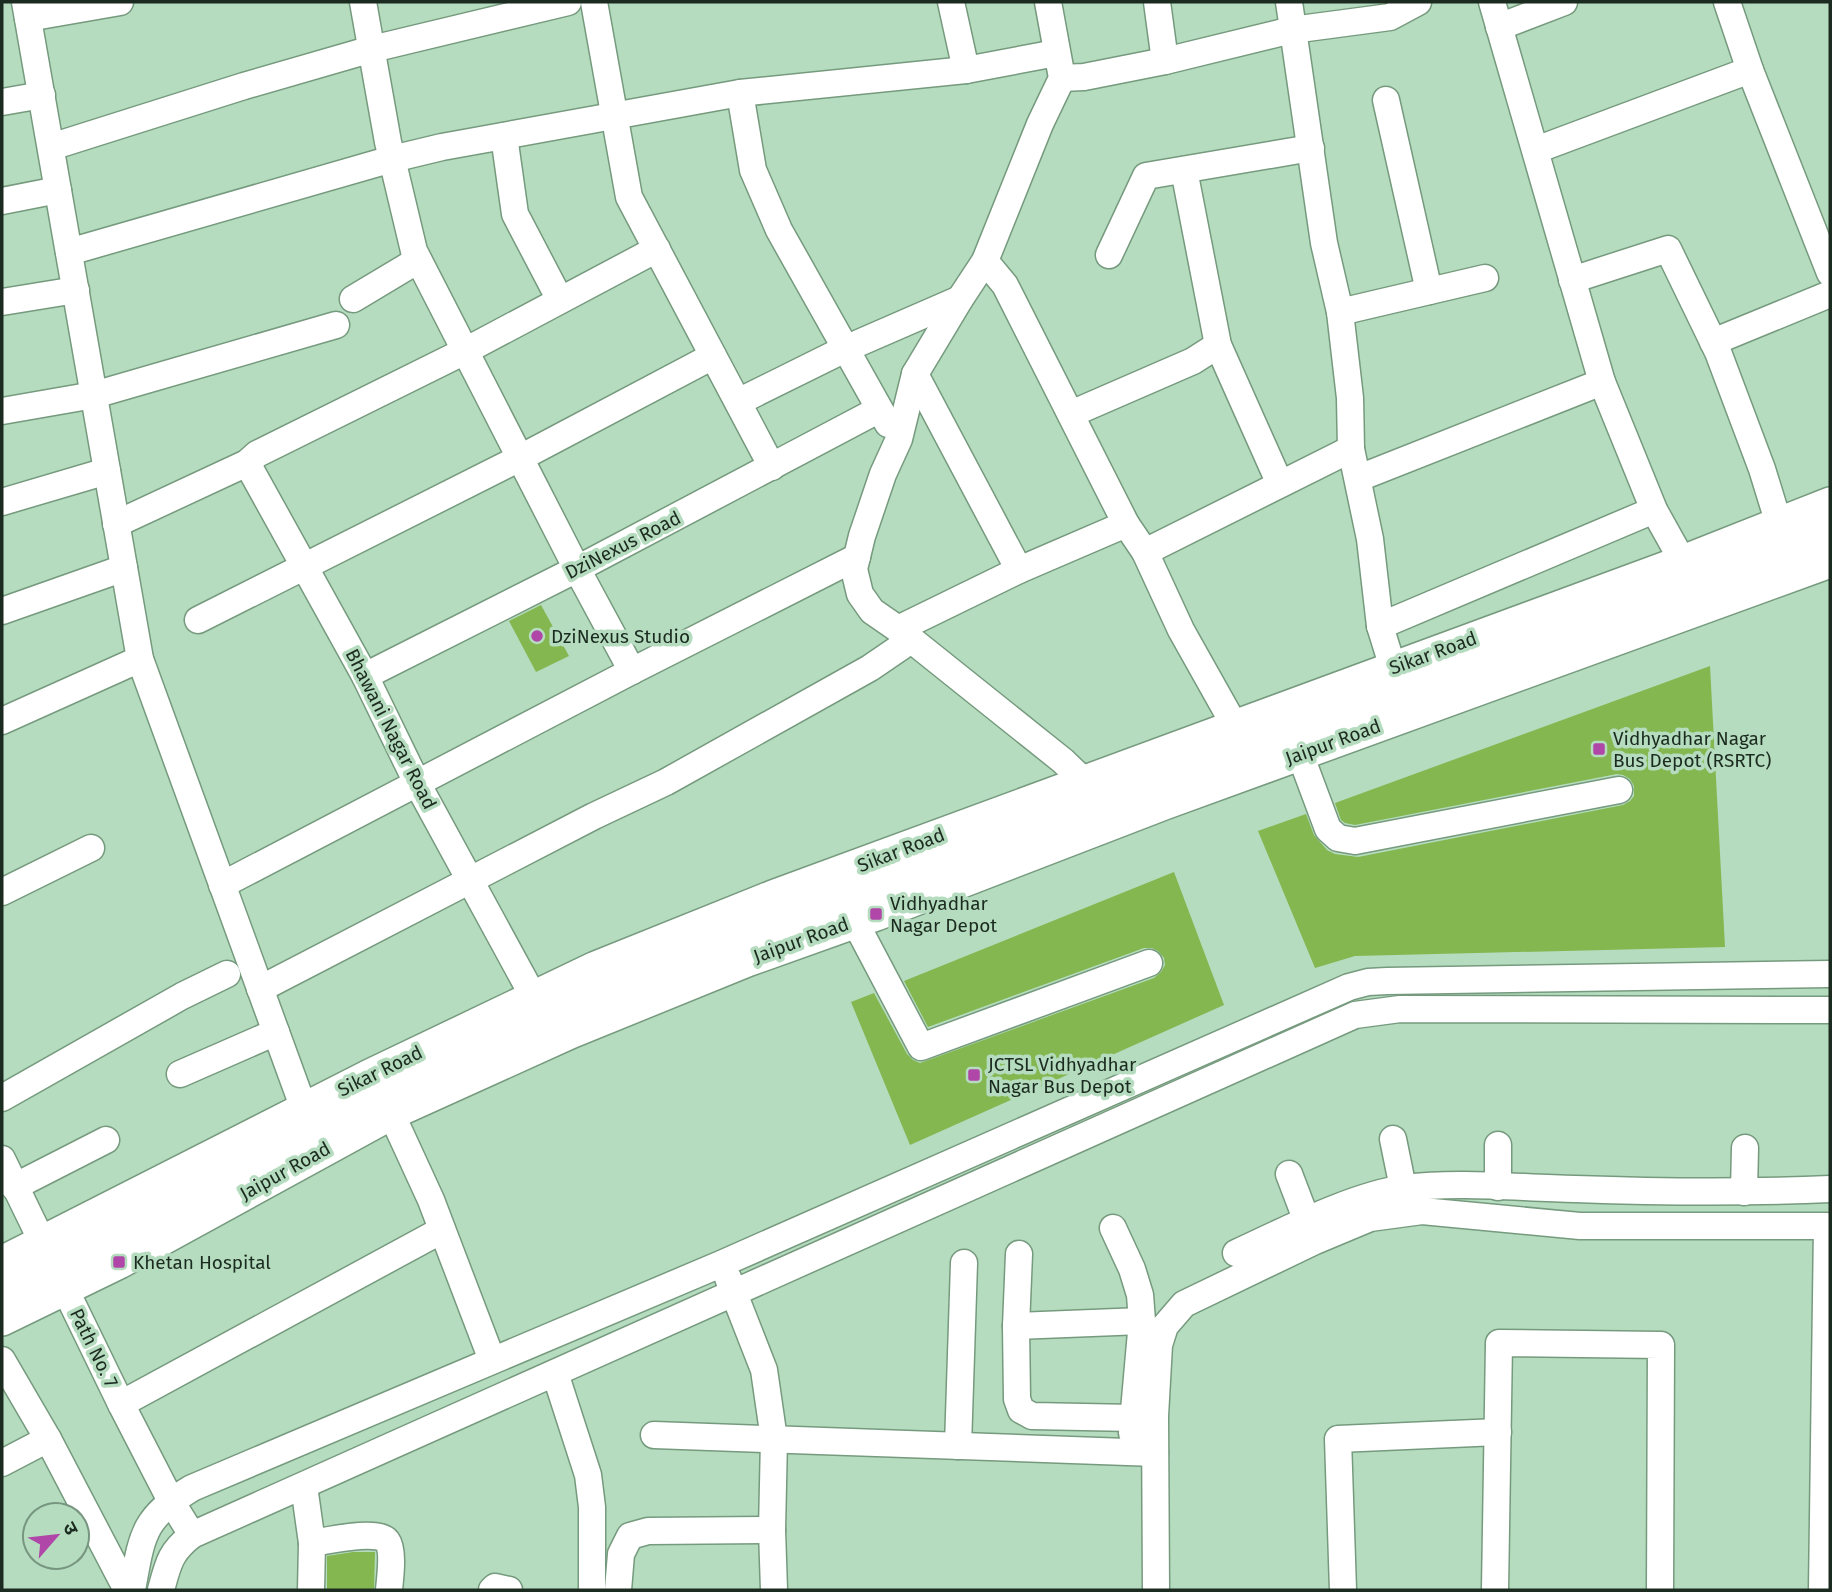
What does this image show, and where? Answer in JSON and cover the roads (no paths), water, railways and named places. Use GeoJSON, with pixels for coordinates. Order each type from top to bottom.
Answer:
{"type":"FeatureCollection","features":[{"type":"Feature","properties":{"kind":"main road","name":"Sikar Road"},"geometry":{"type":"LineString","coordinates":[[2,1263],[53,1265],[304,1109],[533,996],[596,968],[773,897],[1683,562],[1830,504]]}},
{"type":"Feature","properties":{"kind":"main road","name":"Jaipur Road"},"geometry":{"type":"LineString","coordinates":[[2,1319],[53,1265],[119,1262],[391,1113],[570,1032],[853,920],[1830,561]]}},
{"type":"Feature","properties":{"kind":"street"},"geometry":{"type":"LineString","coordinates":[[120,2],[27,10],[140,659],[304,1109]]}},
{"type":"Feature","properties":{"kind":"street"},"geometry":{"type":"LineString","coordinates":[[363,2],[392,159],[414,251],[632,671]]}},
{"type":"Feature","properties":{"kind":"street"},"geometry":{"type":"LineString","coordinates":[[51,147],[372,49],[568,2]]}},
{"type":"Feature","properties":{"kind":"street"},"geometry":{"type":"LineString","coordinates":[[594,2],[629,197],[772,467]]}},
{"type":"Feature","properties":{"kind":"street"},"geometry":{"type":"LineString","coordinates":[[951,2],[966,70]]}},
{"type":"Feature","properties":{"kind":"street"},"geometry":{"type":"LineString","coordinates":[[1048,2],[1059,65],[1040,124],[985,261],[915,374],[899,439],[883,474],[855,569],[860,594],[872,611],[905,634],[1063,761],[1086,783]]}},
{"type":"Feature","properties":{"kind":"street"},"geometry":{"type":"LineString","coordinates":[[1157,2],[1165,61]]}},
{"type":"Feature","properties":{"kind":"street"},"geometry":{"type":"LineString","coordinates":[[1289,2],[1324,243],[1340,312],[1350,398],[1351,449],[1370,539],[1380,626],[1393,668]]}},
{"type":"Feature","properties":{"kind":"street"},"geometry":{"type":"LineString","coordinates":[[69,252],[392,159],[614,115],[740,93],[966,70],[1059,65],[1084,76],[1165,61],[1292,30],[1391,17],[1418,2]]}},
{"type":"Feature","properties":{"kind":"street"},"geometry":{"type":"LineString","coordinates":[[1564,2],[1496,14],[1602,382],[1654,510],[1683,562]]}},
{"type":"Feature","properties":{"kind":"street"},"geometry":{"type":"LineString","coordinates":[[1727,2],[1830,273]]}},
{"type":"Feature","properties":{"kind":"street"},"geometry":{"type":"LineString","coordinates":[[1536,150],[1751,70]]}},
{"type":"Feature","properties":{"kind":"street"},"geometry":{"type":"LineString","coordinates":[[740,93],[753,170],[779,230],[878,410],[899,439]]}},
{"type":"Feature","properties":{"kind":"street"},"geometry":{"type":"LineString","coordinates":[[2,102],[42,95]]}},
{"type":"Feature","properties":{"kind":"street"},"geometry":{"type":"LineString","coordinates":[[1386,100],[1429,291]]}},
{"type":"Feature","properties":{"kind":"street"},"geometry":{"type":"LineString","coordinates":[[504,136],[515,215],[561,300]]}},
{"type":"Feature","properties":{"kind":"street"},"geometry":{"type":"LineString","coordinates":[[1109,255],[1146,176],[1311,148]]}},
{"type":"Feature","properties":{"kind":"street"},"geometry":{"type":"LineString","coordinates":[[1184,170],[1218,345],[1280,484]]}},
{"type":"Feature","properties":{"kind":"street"},"geometry":{"type":"LineString","coordinates":[[2,201],[58,190]]}},
{"type":"Feature","properties":{"kind":"street"},"geometry":{"type":"LineString","coordinates":[[116,524],[247,463],[257,454],[465,351],[657,249]]}},
{"type":"Feature","properties":{"kind":"street"},"geometry":{"type":"LineString","coordinates":[[1572,279],[1668,249],[1713,342],[1762,469],[1779,523]]}},
{"type":"Feature","properties":{"kind":"street"},"geometry":{"type":"LineString","coordinates":[[353,299],[418,260]]}},
{"type":"Feature","properties":{"kind":"street"},"geometry":{"type":"LineString","coordinates":[[985,261],[1005,285],[1126,524],[1145,552],[1181,630],[1236,728]]}},
{"type":"Feature","properties":{"kind":"street"},"geometry":{"type":"LineString","coordinates":[[1340,312],[1485,278]]}},
{"type":"Feature","properties":{"kind":"street"},"geometry":{"type":"LineString","coordinates":[[2,302],[76,290]]}},
{"type":"Feature","properties":{"kind":"street"},"geometry":{"type":"LineString","coordinates":[[1713,342],[1830,294]]}},
{"type":"Feature","properties":{"kind":"street"},"geometry":{"type":"LineString","coordinates":[[738,402],[845,349],[960,299]]}},
{"type":"Feature","properties":{"kind":"street"},"geometry":{"type":"LineString","coordinates":[[2,411],[94,395],[336,325]]}},
{"type":"Feature","properties":{"kind":"street"},"geometry":{"type":"LineString","coordinates":[[1071,414],[1193,361],[1218,345]]}},
{"type":"Feature","properties":{"kind":"street"},"geometry":{"type":"LineString","coordinates":[[198,620],[520,458],[713,356]]}},
{"type":"Feature","properties":{"kind":"street"},"geometry":{"type":"LineString","coordinates":[[915,374],[1019,570]]}},
{"type":"Feature","properties":{"kind":"street"},"geometry":{"type":"LineString","coordinates":[[1359,478],[1602,382]]}},
{"type":"Feature","properties":{"kind":"street","name":"DziNexus Road"},"geometry":{"type":"LineString","coordinates":[[365,676],[577,569],[878,410]]}},
{"type":"Feature","properties":{"kind":"street"},"geometry":{"type":"LineString","coordinates":[[1145,552],[1351,449]]}},
{"type":"Feature","properties":{"kind":"street","name":"Bhawani Nagar Road"},"geometry":{"type":"LineString","coordinates":[[247,463],[365,676],[417,783],[533,996]]}},
{"type":"Feature","properties":{"kind":"street"},"geometry":{"type":"LineString","coordinates":[[2,502],[107,471]]}},
{"type":"Feature","properties":{"kind":"street"},"geometry":{"type":"LineString","coordinates":[[1380,626],[1654,510]]}},
{"type":"Feature","properties":{"kind":"street"},"geometry":{"type":"LineString","coordinates":[[260,989],[594,816],[666,782],[870,667],[905,634],[1019,570],[1126,524]]}},
{"type":"Feature","properties":{"kind":"street"},"geometry":{"type":"LineString","coordinates":[[2,1291],[423,1074],[617,987],[932,865],[1830,532]]}},
{"type":"Feature","properties":{"kind":"street"},"geometry":{"type":"LineString","coordinates":[[222,885],[857,557]]}},
{"type":"Feature","properties":{"kind":"street"},"geometry":{"type":"LineString","coordinates":[[2,611],[124,568]]}},
{"type":"Feature","properties":{"kind":"street"},"geometry":{"type":"LineString","coordinates":[[2,721],[140,659]]}},
{"type":"Feature","properties":{"kind":"street"},"geometry":{"type":"LineString","coordinates":[[1300,754],[1328,829],[1338,838],[1355,841],[1619,790]]}},
{"type":"Feature","properties":{"kind":"street"},"geometry":{"type":"LineString","coordinates":[[2,892],[91,848]]}},
{"type":"Feature","properties":{"kind":"street"},"geometry":{"type":"LineString","coordinates":[[853,920],[921,1047],[1149,963]]}},
{"type":"Feature","properties":{"kind":"street"},"geometry":{"type":"LineString","coordinates":[[2,1098],[227,974]]}},
{"type":"Feature","properties":{"kind":"street"},"geometry":{"type":"LineString","coordinates":[[130,1590],[146,1528],[171,1500],[192,1488],[721,1264],[1331,994],[1368,982],[1830,974]]}},
{"type":"Feature","properties":{"kind":"street"},"geometry":{"type":"LineString","coordinates":[[162,1590],[169,1559],[180,1544],[192,1535],[1355,1016],[1400,1009],[1830,1010]]}},
{"type":"Feature","properties":{"kind":"street"},"geometry":{"type":"LineString","coordinates":[[180,1074],[276,1032]]}},
{"type":"Feature","properties":{"kind":"street"},"geometry":{"type":"LineString","coordinates":[[391,1113],[442,1230],[492,1360]]}},
{"type":"Feature","properties":{"kind":"street"},"geometry":{"type":"LineString","coordinates":[[1392,1139],[1403,1188]]}},
{"type":"Feature","properties":{"kind":"street"},"geometry":{"type":"LineString","coordinates":[[15,1187],[106,1140]]}},
{"type":"Feature","properties":{"kind":"street"},"geometry":{"type":"LineString","coordinates":[[1497,1187],[1498,1145]]}},
{"type":"Feature","properties":{"kind":"street"},"geometry":{"type":"LineString","coordinates":[[1744,1192],[1745,1148]]}},
{"type":"Feature","properties":{"kind":"street","name":"Path No. 7"},"geometry":{"type":"LineString","coordinates":[[2,1159],[121,1404],[192,1535]]}},
{"type":"Feature","properties":{"kind":"street"},"geometry":{"type":"LineString","coordinates":[[1289,1174],[1311,1231]]}},
{"type":"Feature","properties":{"kind":"street"},"geometry":{"type":"LineString","coordinates":[[1156,1590],[1155,1453],[1159,1345],[1165,1326],[1184,1304],[1367,1198],[1403,1188],[1497,1187],[1744,1192],[1830,1189]]}},
{"type":"Feature","properties":{"kind":"street"},"geometry":{"type":"LineString","coordinates":[[1627,1191],[1627,1226]]}},
{"type":"Feature","properties":{"kind":"street"},"geometry":{"type":"LineString","coordinates":[[1236,1253],[1311,1231],[1370,1218],[1422,1211],[1580,1226],[1827,1226],[1822,1590]]}},
{"type":"Feature","properties":{"kind":"street"},"geometry":{"type":"LineString","coordinates":[[1113,1228],[1132,1269],[1140,1295],[1142,1321],[1129,1452]]}},
{"type":"Feature","properties":{"kind":"street"},"geometry":{"type":"LineString","coordinates":[[121,1404],[442,1230]]}},
{"type":"Feature","properties":{"kind":"street"},"geometry":{"type":"LineString","coordinates":[[1019,1254],[1016,1326],[1017,1399],[1021,1410],[1032,1416],[1134,1418]]}},
{"type":"Feature","properties":{"kind":"street"},"geometry":{"type":"LineString","coordinates":[[958,1446],[964,1263]]}},
{"type":"Feature","properties":{"kind":"street"},"geometry":{"type":"LineString","coordinates":[[721,1264],[735,1292],[764,1370],[774,1439],[774,1590]]}},
{"type":"Feature","properties":{"kind":"street"},"geometry":{"type":"LineString","coordinates":[[1016,1326],[1142,1321]]}},
{"type":"Feature","properties":{"kind":"street"},"geometry":{"type":"LineString","coordinates":[[1495,1590],[1499,1343],[1661,1345],[1660,1590]]}},
{"type":"Feature","properties":{"kind":"street"},"geometry":{"type":"LineString","coordinates":[[2,1360],[130,1590]]}},
{"type":"Feature","properties":{"kind":"street"},"geometry":{"type":"LineString","coordinates":[[555,1373],[588,1475],[592,1507],[592,1590]]}},
{"type":"Feature","properties":{"kind":"street"},"geometry":{"type":"LineString","coordinates":[[1343,1590],[1338,1439],[1498,1432]]}},
{"type":"Feature","properties":{"kind":"street"},"geometry":{"type":"LineString","coordinates":[[654,1435],[1155,1453]]}},
{"type":"Feature","properties":{"kind":"street"},"geometry":{"type":"LineString","coordinates":[[2,1463],[48,1439]]}},
{"type":"Feature","properties":{"kind":"street"},"geometry":{"type":"LineString","coordinates":[[304,1486],[312,1543],[311,1590]]}},
{"type":"Feature","properties":{"kind":"street"},"geometry":{"type":"LineString","coordinates":[[618,1590],[621,1554],[630,1536],[648,1531],[772,1530]]}},
{"type":"Feature","properties":{"kind":"street"},"geometry":{"type":"LineString","coordinates":[[312,1543],[368,1536],[381,1536],[386,1539],[390,1547],[389,1590]]}},
{"type":"Feature","properties":{"kind":"street"},"geometry":{"type":"LineString","coordinates":[[492,1590],[495,1587],[509,1590]]}},
{"type":"Feature","properties":{"kind":"place","name":"DziNexus Studio"},"geometry":{"type":"Point","coordinates":[537,636]}},
{"type":"Feature","properties":{"kind":"place","name":"Vidhyadhar Nagar Bus Depot (RSRTC)"},"geometry":{"type":"Point","coordinates":[1599,749]}},
{"type":"Feature","properties":{"kind":"place","name":"Vidhyadhar Nagar Depot"},"geometry":{"type":"Point","coordinates":[876,914]}},
{"type":"Feature","properties":{"kind":"place","name":"JCTSL Vidhyadhar Nagar Bus Depot"},"geometry":{"type":"Point","coordinates":[974,1075]}},
{"type":"Feature","properties":{"kind":"place","name":"Khetan Hospital"},"geometry":{"type":"Point","coordinates":[119,1262]}}]}
